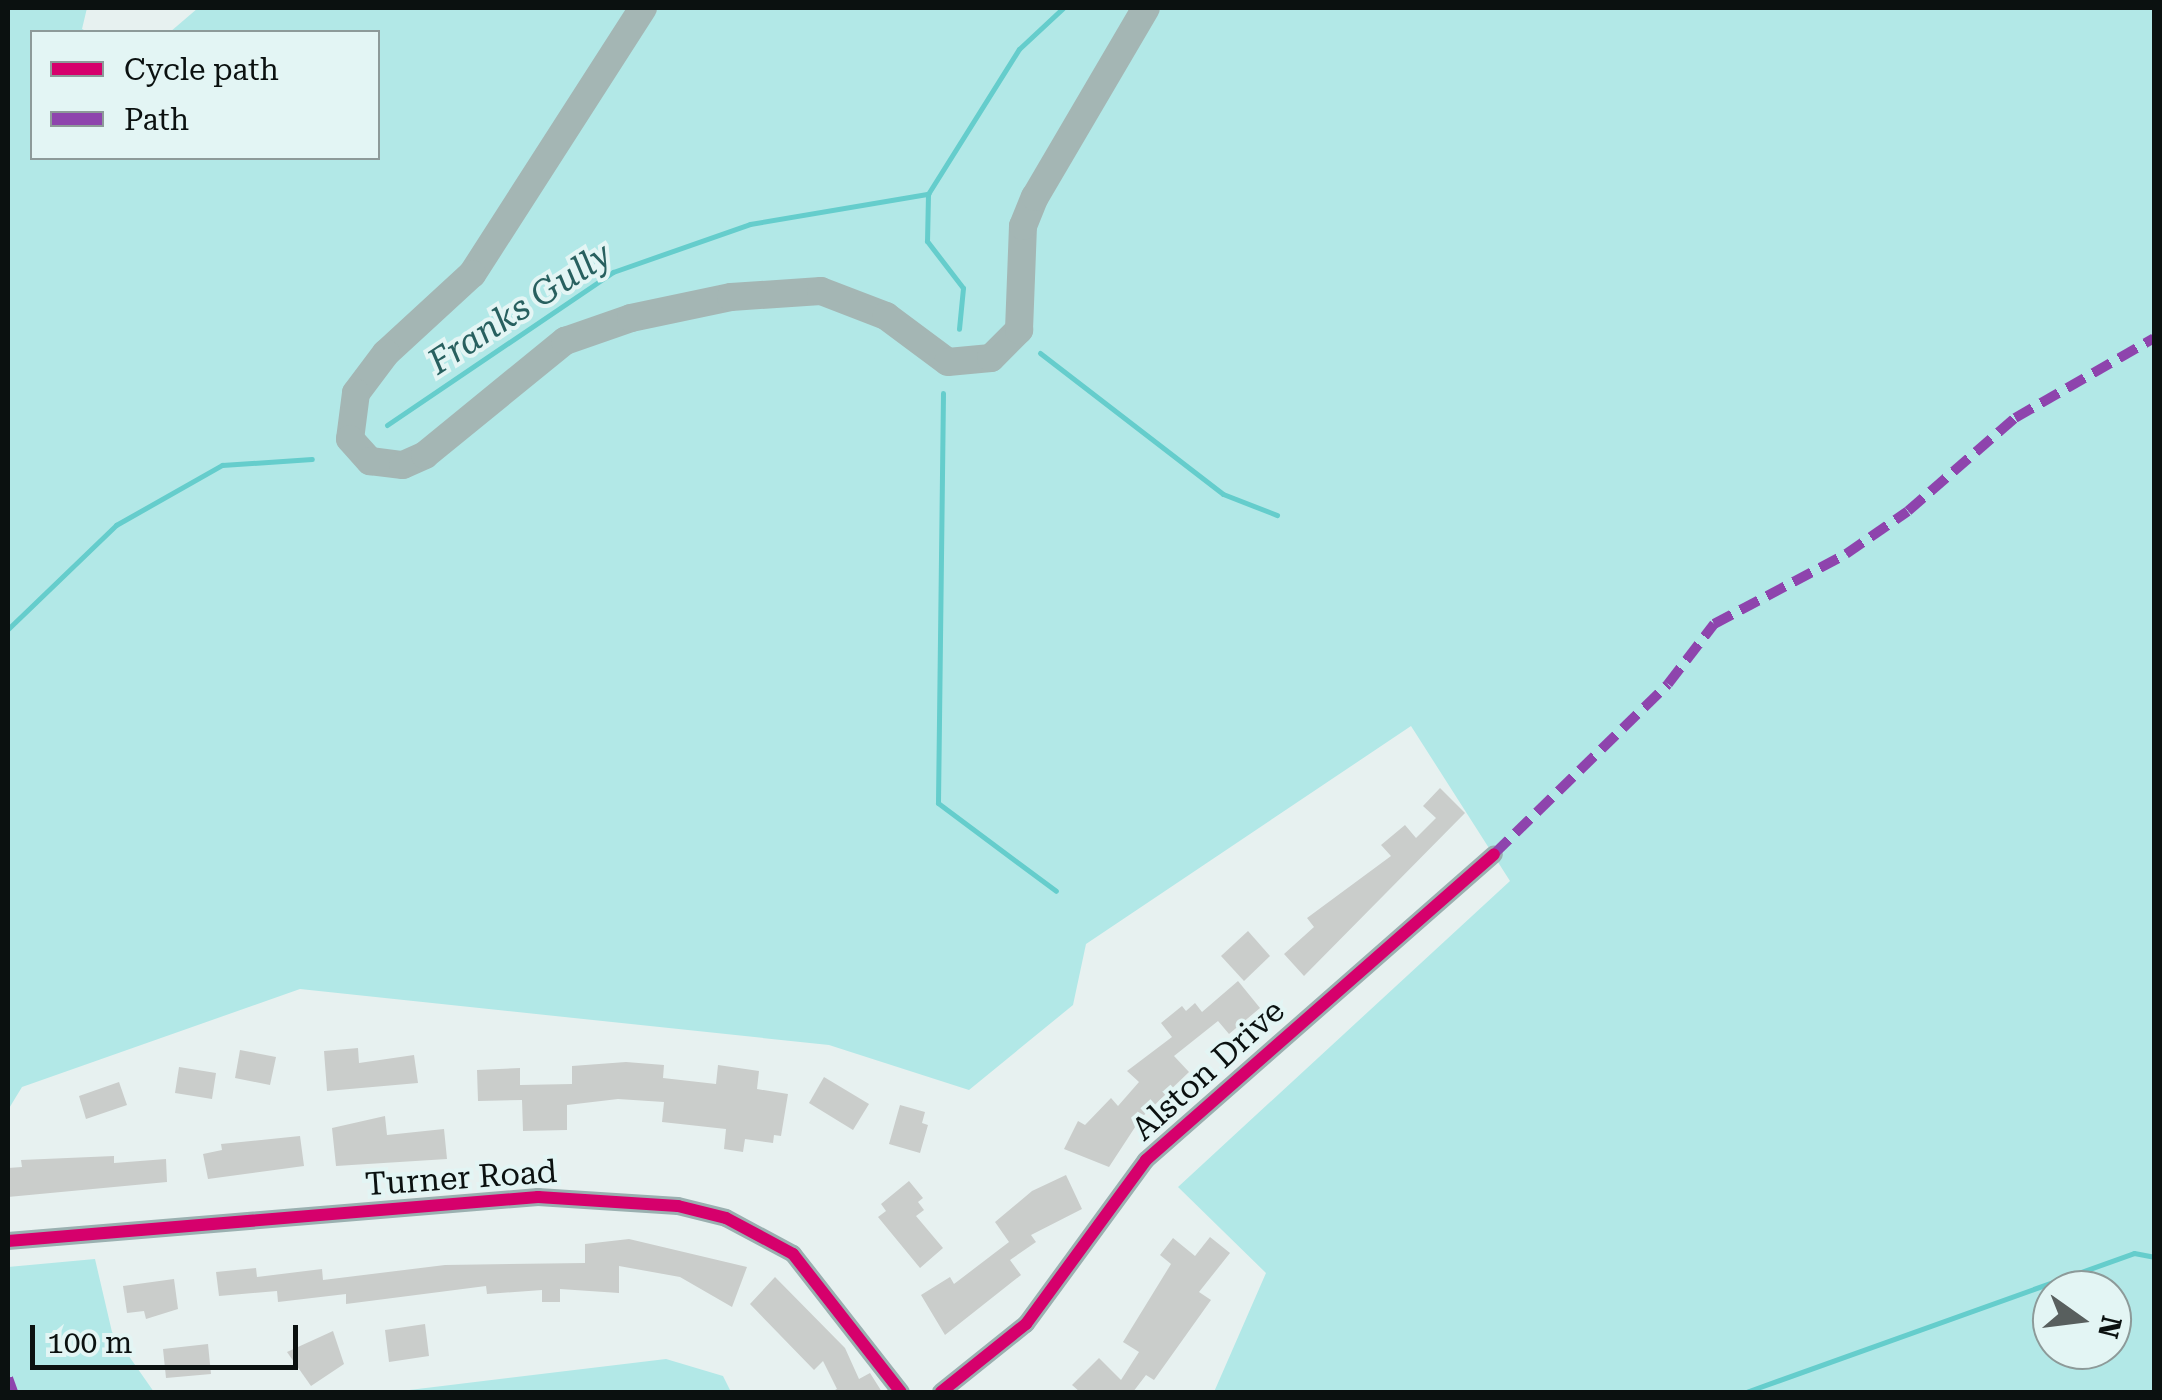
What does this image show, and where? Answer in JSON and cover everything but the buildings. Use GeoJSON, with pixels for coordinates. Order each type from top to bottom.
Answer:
{"type":"FeatureCollection","features":[{"type":"Feature","properties":{"kind":"main road"},"geometry":{"type":"LineString","coordinates":[[644,8],[472,274],[386,353],[356,393],[350,439],[370,460],[403,465],[425,455],[566,340],[630,318],[731,296],[779,289],[822,292],[886,316],[948,362],[992,358],[1019,330],[1023,226],[1035,197],[1146,8]]}},
{"type":"Feature","properties":{"kind":"street","name":"Alston Drive"},"geometry":{"type":"LineString","coordinates":[[941,1392],[1026,1324],[1146,1160],[1494,854]]}},
{"type":"Feature","properties":{"kind":"street","name":"Turner Road"},"geometry":{"type":"LineString","coordinates":[[8,1242],[538,1197],[678,1206],[726,1218],[793,1254],[900,1392]]}},
{"type":"Feature","properties":{"kind":"shaded area"},"geometry":{"type":"Polygon","coordinates":[[[8,8],[87,8],[84,30],[30,30],[30,160],[380,160],[380,30],[172,30],[198,8],[2154,8],[2154,1392],[1214,1392],[1266,1273],[1178,1187],[1510,881],[1411,726],[1086,944],[1073,1005],[969,1090],[829,1045],[300,989],[22,1087],[8,1110],[8,8]]]}},
{"type":"Feature","properties":{"kind":"shaded area"},"geometry":{"type":"Polygon","coordinates":[[[95,1259],[112,1332],[154,1392],[8,1392],[8,1267],[95,1259]]]}},
{"type":"Feature","properties":{"kind":"shaded area"},"geometry":{"type":"Polygon","coordinates":[[[666,1359],[723,1376],[731,1392],[393,1392],[666,1359]]]}},
{"type":"Feature","properties":{"kind":"waterway","name":"Franks Gully"},"geometry":{"type":"LineString","coordinates":[[387,425],[613,272],[750,224],[928,194],[1019,49],[1063,8]]}},
{"type":"Feature","properties":{"kind":"waterway"},"geometry":{"type":"LineString","coordinates":[[928,194],[927,241],[963,288],[959,329]]}},
{"type":"Feature","properties":{"kind":"waterway"},"geometry":{"type":"LineString","coordinates":[[1040,353],[1223,494],[1277,515]]}},
{"type":"Feature","properties":{"kind":"waterway"},"geometry":{"type":"LineString","coordinates":[[943,393],[938,803],[1056,891]]}},
{"type":"Feature","properties":{"kind":"waterway","name":"Franks Gully"},"geometry":{"type":"LineString","coordinates":[[8,629],[116,525],[222,465],[312,459]]}},
{"type":"Feature","properties":{"kind":"waterway"},"geometry":{"type":"LineString","coordinates":[[1746,1392],[2134,1253],[2154,1257]]}},
{"type":"Feature","properties":{"kind":"marked path"},"geometry":{"type":"LineString","coordinates":[[1494,854],[1668,684],[1714,624],[1846,554],[1908,511],[2015,418],[2154,338]]}},
{"type":"Feature","properties":{"kind":"marked path"},"geometry":{"type":"LineString","coordinates":[[8,1378],[13,1392]]}},
{"type":"Feature","properties":{"kind":"cycle path"},"geometry":{"type":"LineString","coordinates":[[941,1392],[1026,1324],[1146,1160],[1494,854]]}},
{"type":"Feature","properties":{"kind":"cycle path"},"geometry":{"type":"LineString","coordinates":[[8,1241],[538,1197],[678,1206],[726,1218],[793,1254],[901,1392]]}}]}
